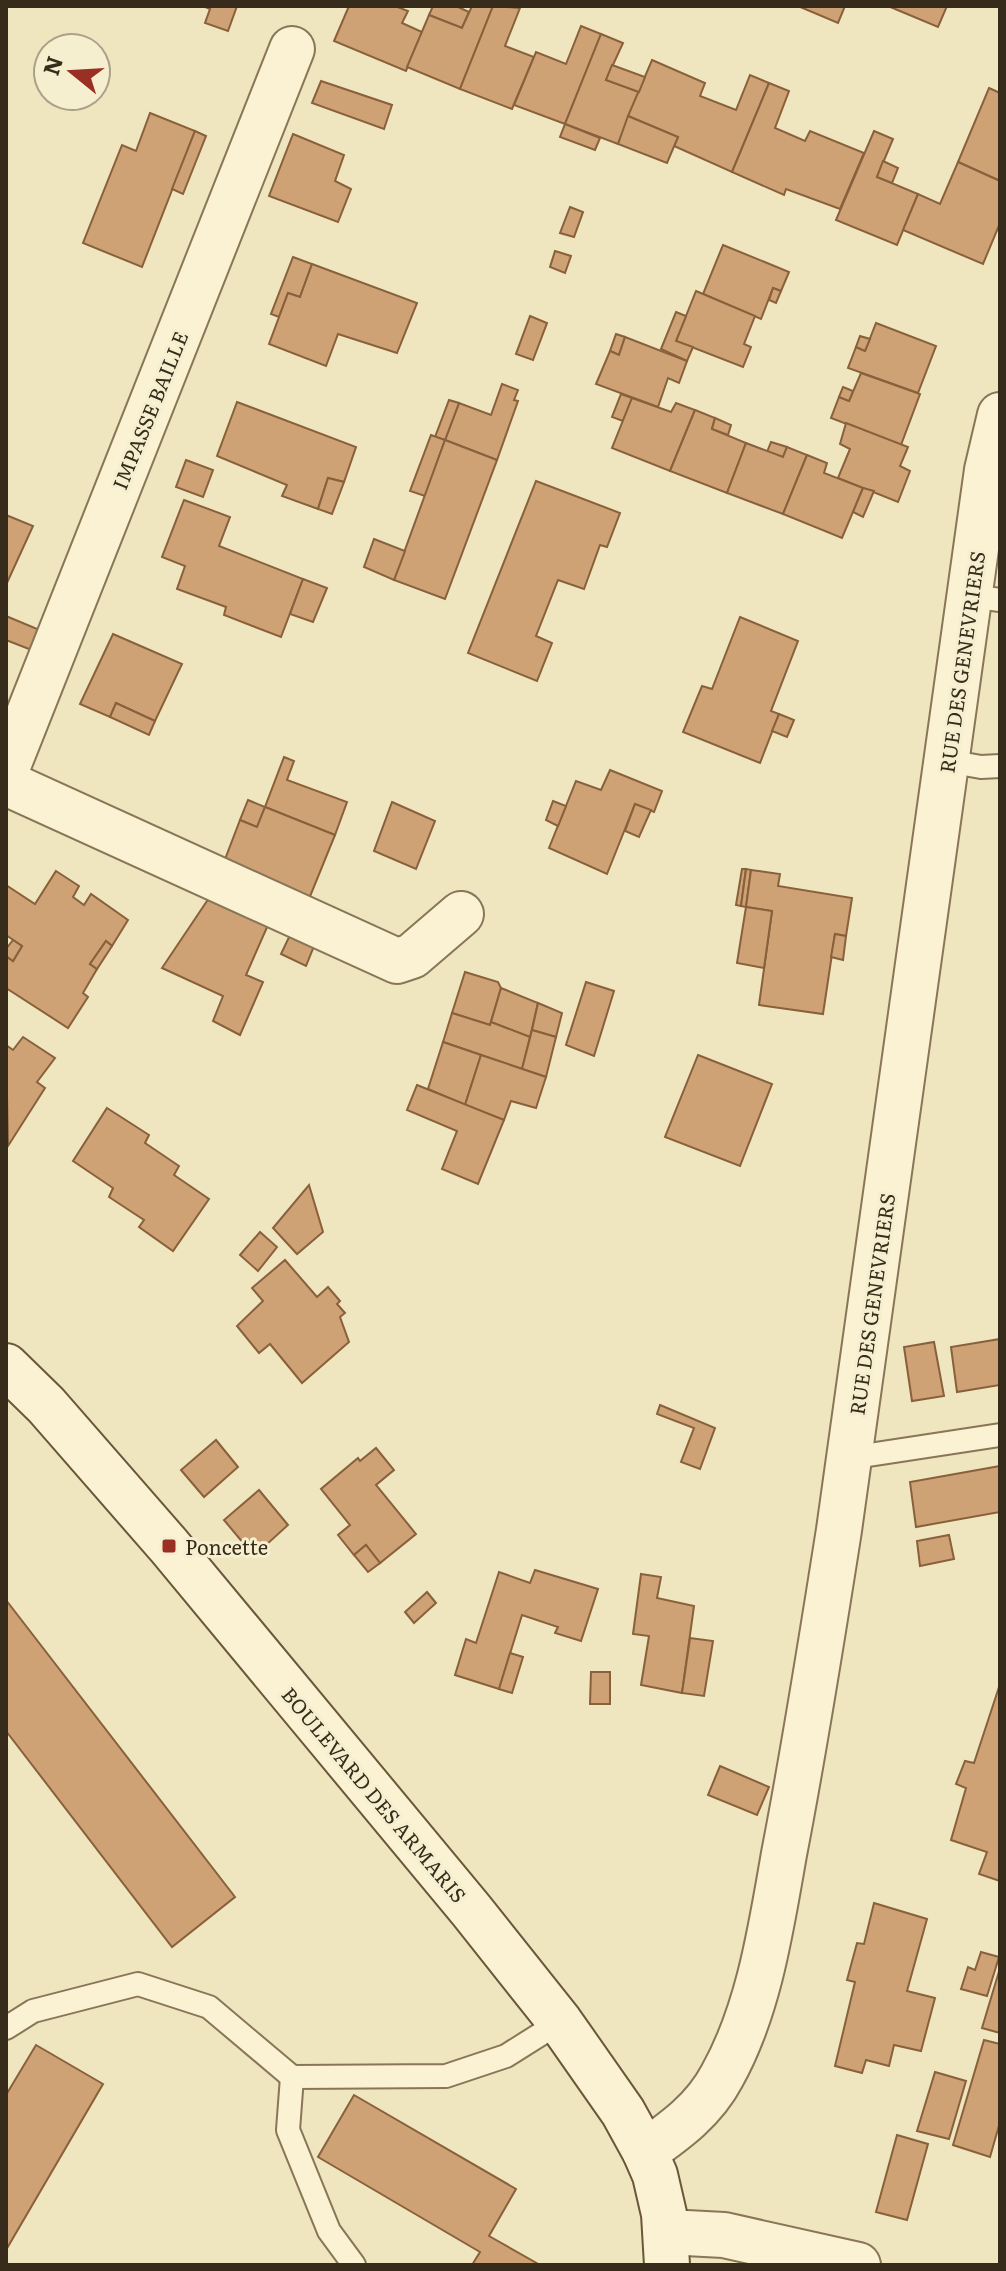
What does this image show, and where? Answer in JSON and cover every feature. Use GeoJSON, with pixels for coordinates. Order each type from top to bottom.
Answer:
{"type":"FeatureCollection","features":[{"type":"Feature","properties":{"kind":"street","name":"IMPASSE BAILLE"},"geometry":{"type":"LineString","coordinates":[[6,771],[292,49]]}},
{"type":"Feature","properties":{"kind":"street","name":"RUE DES GENEVRIERS"},"geometry":{"type":"LineString","coordinates":[[645,2152],[682,2126],[714,2090],[734,2052],[769,1938],[814,1694],[947,761],[985,598],[987,470],[1000,415]]}},
{"type":"Feature","properties":{"kind":"street"},"geometry":{"type":"LineString","coordinates":[[6,783],[397,961],[412,956],[461,914]]}},
{"type":"Feature","properties":{"kind":"street","name":"BOULEVARD DES ARMARIS"},"geometry":{"type":"LineString","coordinates":[[6,1366],[46,1405],[169,1546],[560,2022],[623,2112],[645,2152],[655,2175],[667,2249]]}},
{"type":"Feature","properties":{"kind":"street"},"geometry":{"type":"LineString","coordinates":[[667,2249],[724,2235],[858,2265]]}},
{"type":"Feature","properties":{"kind":"lane"},"geometry":{"type":"LineString","coordinates":[[947,761],[1000,768]]}},
{"type":"Feature","properties":{"kind":"lane"},"geometry":{"type":"LineString","coordinates":[[849,1458],[1000,1435]]}},
{"type":"Feature","properties":{"kind":"lane"},"geometry":{"type":"LineString","coordinates":[[6,2028],[33,2011],[138,1984],[209,2007],[292,2077],[446,2076],[506,2056],[560,2022]]}},
{"type":"Feature","properties":{"kind":"lane"},"geometry":{"type":"LineString","coordinates":[[292,2077],[288,2130],[329,2231],[354,2265]]}},
{"type":"Feature","properties":{"kind":"building"},"geometry":{"type":"Polygon","coordinates":[[[203,6],[237,6],[228,31],[205,23],[210,9],[203,6]]]}},
{"type":"Feature","properties":{"kind":"building"},"geometry":{"type":"Polygon","coordinates":[[[349,6],[395,6],[408,11],[402,23],[422,32],[406,71],[334,41],[349,6]]]}},
{"type":"Feature","properties":{"kind":"building"},"geometry":{"type":"Polygon","coordinates":[[[433,6],[456,6],[469,12],[462,28],[429,15],[433,6]]]}},
{"type":"Feature","properties":{"kind":"building"},"geometry":{"type":"Polygon","coordinates":[[[472,6],[493,6],[460,89],[407,67],[429,15],[462,28],[472,6]]]}},
{"type":"Feature","properties":{"kind":"building"},"geometry":{"type":"Polygon","coordinates":[[[493,6],[520,8],[505,46],[534,57],[512,109],[460,89],[493,6]]]}},
{"type":"Feature","properties":{"kind":"building"},"geometry":{"type":"Polygon","coordinates":[[[798,6],[845,6],[838,23],[798,6]]]}},
{"type":"Feature","properties":{"kind":"building"},"geometry":{"type":"Polygon","coordinates":[[[888,6],[947,6],[938,27],[888,6]]]}},
{"type":"Feature","properties":{"kind":"building"},"geometry":{"type":"Polygon","coordinates":[[[581,26],[601,34],[565,124],[514,105],[536,52],[566,64],[581,26]]]}},
{"type":"Feature","properties":{"kind":"building"},"geometry":{"type":"Polygon","coordinates":[[[601,34],[623,43],[606,80],[639,92],[618,144],[565,124],[601,34]]]}},
{"type":"Feature","properties":{"kind":"building"},"geometry":{"type":"Polygon","coordinates":[[[652,60],[705,83],[700,96],[736,110],[750,75],[769,83],[732,172],[674,146],[678,137],[628,116],[652,60]]]}},
{"type":"Feature","properties":{"kind":"building"},"geometry":{"type":"Polygon","coordinates":[[[612,65],[645,77],[639,92],[606,80],[612,65]]]}},
{"type":"Feature","properties":{"kind":"building"},"geometry":{"type":"Polygon","coordinates":[[[321,81],[392,105],[384,129],[312,103],[321,81]]]}},
{"type":"Feature","properties":{"kind":"building"},"geometry":{"type":"Polygon","coordinates":[[[769,83],[789,91],[775,128],[805,141],[810,131],[864,153],[840,209],[786,189],[784,195],[732,172],[769,83]]]}},
{"type":"Feature","properties":{"kind":"building"},"geometry":{"type":"Polygon","coordinates":[[[989,88],[1000,93],[1000,181],[958,162],[989,88]]]}},
{"type":"Feature","properties":{"kind":"building"},"geometry":{"type":"Polygon","coordinates":[[[150,113],[195,131],[142,267],[83,243],[122,145],[136,151],[150,113]]]}},
{"type":"Feature","properties":{"kind":"building"},"geometry":{"type":"Polygon","coordinates":[[[628,116],[678,137],[667,163],[618,144],[628,116]]]}},
{"type":"Feature","properties":{"kind":"building"},"geometry":{"type":"Polygon","coordinates":[[[565,124],[600,138],[595,150],[560,137],[565,124]]]}},
{"type":"Feature","properties":{"kind":"building"},"geometry":{"type":"Polygon","coordinates":[[[195,131],[206,136],[183,194],[172,189],[195,131]]]}},
{"type":"Feature","properties":{"kind":"building"},"geometry":{"type":"Polygon","coordinates":[[[874,131],[893,139],[877,177],[918,194],[897,245],[836,220],[874,131]]]}},
{"type":"Feature","properties":{"kind":"building"},"geometry":{"type":"Polygon","coordinates":[[[293,134],[344,155],[335,181],[351,189],[338,222],[269,196],[293,134]]]}},
{"type":"Feature","properties":{"kind":"building"},"geometry":{"type":"Polygon","coordinates":[[[883,161],[898,168],[892,183],[877,177],[883,161]]]}},
{"type":"Feature","properties":{"kind":"building"},"geometry":{"type":"Polygon","coordinates":[[[958,162],[1000,181],[1000,223],[983,264],[903,230],[918,194],[940,204],[958,162]]]}},
{"type":"Feature","properties":{"kind":"building"},"geometry":{"type":"Polygon","coordinates":[[[570,207],[583,212],[574,237],[560,233],[570,207]]]}},
{"type":"Feature","properties":{"kind":"building"},"geometry":{"type":"Polygon","coordinates":[[[723,245],[789,272],[781,291],[773,288],[761,319],[703,294],[723,245]]]}},
{"type":"Feature","properties":{"kind":"building"},"geometry":{"type":"Polygon","coordinates":[[[555,251],[571,256],[565,273],[550,267],[555,251]]]}},
{"type":"Feature","properties":{"kind":"building"},"geometry":{"type":"Polygon","coordinates":[[[293,257],[312,264],[300,297],[288,293],[279,317],[271,314],[293,257]]]}},
{"type":"Feature","properties":{"kind":"building"},"geometry":{"type":"Polygon","coordinates":[[[312,264],[417,303],[397,353],[338,334],[326,366],[269,344],[288,293],[300,297],[312,264]]]}},
{"type":"Feature","properties":{"kind":"building"},"geometry":{"type":"Polygon","coordinates":[[[773,288],[781,291],[776,303],[769,300],[773,288]]]}},
{"type":"Feature","properties":{"kind":"building"},"geometry":{"type":"Polygon","coordinates":[[[696,291],[755,316],[744,344],[751,347],[743,367],[676,341],[696,291]]]}},
{"type":"Feature","properties":{"kind":"building"},"geometry":{"type":"Polygon","coordinates":[[[676,312],[686,316],[676,341],[693,347],[687,361],[661,349],[676,312]]]}},
{"type":"Feature","properties":{"kind":"building"},"geometry":{"type":"Polygon","coordinates":[[[530,316],[547,323],[533,360],[516,354],[530,316]]]}},
{"type":"Feature","properties":{"kind":"building"},"geometry":{"type":"Polygon","coordinates":[[[876,323],[936,346],[918,393],[848,368],[856,347],[865,351],[876,323]]]}},
{"type":"Feature","properties":{"kind":"building"},"geometry":{"type":"Polygon","coordinates":[[[616,334],[625,337],[619,355],[610,351],[616,334]]]}},
{"type":"Feature","properties":{"kind":"building"},"geometry":{"type":"Polygon","coordinates":[[[860,336],[870,339],[865,351],[856,347],[860,336]]]}},
{"type":"Feature","properties":{"kind":"building"},"geometry":{"type":"Polygon","coordinates":[[[625,337],[687,361],[679,383],[668,378],[658,407],[596,384],[610,351],[619,355],[625,337]]]}},
{"type":"Feature","properties":{"kind":"building"},"geometry":{"type":"Polygon","coordinates":[[[861,373],[920,394],[901,445],[831,418],[839,397],[849,401],[861,373]]]}},
{"type":"Feature","properties":{"kind":"building"},"geometry":{"type":"Polygon","coordinates":[[[502,384],[518,390],[514,400],[518,401],[497,460],[445,440],[459,403],[491,415],[502,384]]]}},
{"type":"Feature","properties":{"kind":"building"},"geometry":{"type":"Polygon","coordinates":[[[843,387],[853,391],[849,401],[839,397],[843,387]]]}},
{"type":"Feature","properties":{"kind":"building"},"geometry":{"type":"Polygon","coordinates":[[[621,394],[632,398],[623,421],[612,417],[621,394]]]}},
{"type":"Feature","properties":{"kind":"building"},"geometry":{"type":"Polygon","coordinates":[[[632,398],[671,412],[676,403],[695,410],[670,471],[612,448],[632,398]]]}},
{"type":"Feature","properties":{"kind":"building"},"geometry":{"type":"Polygon","coordinates":[[[449,400],[459,403],[445,440],[435,437],[449,400]]]}},
{"type":"Feature","properties":{"kind":"building"},"geometry":{"type":"Polygon","coordinates":[[[237,402],[356,447],[344,482],[328,478],[318,509],[282,496],[287,485],[217,456],[237,402]]]}},
{"type":"Feature","properties":{"kind":"building"},"geometry":{"type":"Polygon","coordinates":[[[695,410],[715,418],[712,429],[746,443],[727,493],[670,471],[695,410]]]}},
{"type":"Feature","properties":{"kind":"building"},"geometry":{"type":"Polygon","coordinates":[[[715,418],[731,425],[728,435],[712,429],[715,418]]]}},
{"type":"Feature","properties":{"kind":"building"},"geometry":{"type":"Polygon","coordinates":[[[846,423],[908,447],[900,466],[910,471],[898,502],[838,478],[850,449],[840,444],[846,423]]]}},
{"type":"Feature","properties":{"kind":"building"},"geometry":{"type":"Polygon","coordinates":[[[431,435],[445,440],[425,496],[410,491],[431,435]]]}},
{"type":"Feature","properties":{"kind":"building"},"geometry":{"type":"Polygon","coordinates":[[[445,440],[497,460],[445,599],[394,580],[445,440]]]}},
{"type":"Feature","properties":{"kind":"building"},"geometry":{"type":"Polygon","coordinates":[[[771,442],[787,447],[783,457],[767,452],[771,442]]]}},
{"type":"Feature","properties":{"kind":"building"},"geometry":{"type":"Polygon","coordinates":[[[746,443],[783,457],[787,447],[807,455],[783,514],[727,493],[746,443]]]}},
{"type":"Feature","properties":{"kind":"building"},"geometry":{"type":"Polygon","coordinates":[[[807,455],[827,463],[824,473],[863,488],[842,538],[783,514],[807,455]]]}},
{"type":"Feature","properties":{"kind":"building"},"geometry":{"type":"Polygon","coordinates":[[[186,460],[213,470],[203,497],[176,487],[186,460]]]}},
{"type":"Feature","properties":{"kind":"building"},"geometry":{"type":"Polygon","coordinates":[[[328,478],[344,482],[332,514],[318,509],[328,478]]]}},
{"type":"Feature","properties":{"kind":"building"},"geometry":{"type":"Polygon","coordinates":[[[536,481],[620,513],[607,547],[600,545],[584,589],[558,580],[536,636],[552,643],[537,681],[468,653],[536,481]]]}},
{"type":"Feature","properties":{"kind":"building"},"geometry":{"type":"Polygon","coordinates":[[[863,488],[874,491],[863,517],[853,512],[863,488]]]}},
{"type":"Feature","properties":{"kind":"building"},"geometry":{"type":"Polygon","coordinates":[[[184,500],[230,517],[219,546],[303,579],[281,637],[224,615],[226,607],[177,589],[185,566],[162,557],[184,500]]]}},
{"type":"Feature","properties":{"kind":"building"},"geometry":{"type":"Polygon","coordinates":[[[6,515],[33,526],[6,585],[6,515]]]}},
{"type":"Feature","properties":{"kind":"building"},"geometry":{"type":"Polygon","coordinates":[[[374,539],[405,551],[394,580],[364,567],[374,539]]]}},
{"type":"Feature","properties":{"kind":"building"},"geometry":{"type":"Polygon","coordinates":[[[303,579],[327,588],[313,622],[290,614],[303,579]]]}},
{"type":"Feature","properties":{"kind":"building"},"geometry":{"type":"Polygon","coordinates":[[[6,616],[42,631],[34,651],[6,640],[6,616]]]}},
{"type":"Feature","properties":{"kind":"building"},"geometry":{"type":"Polygon","coordinates":[[[740,617],[798,641],[771,711],[779,714],[760,763],[683,732],[702,686],[712,689],[740,617]]]}},
{"type":"Feature","properties":{"kind":"building"},"geometry":{"type":"Polygon","coordinates":[[[113,634],[182,664],[155,721],[116,703],[110,717],[80,704],[113,634]]]}},
{"type":"Feature","properties":{"kind":"building"},"geometry":{"type":"Polygon","coordinates":[[[116,703],[155,721],[149,735],[110,717],[116,703]]]}},
{"type":"Feature","properties":{"kind":"building"},"geometry":{"type":"Polygon","coordinates":[[[779,714],[794,720],[787,737],[772,731],[779,714]]]}},
{"type":"Feature","properties":{"kind":"building"},"geometry":{"type":"Polygon","coordinates":[[[284,757],[294,761],[287,780],[347,802],[335,835],[265,807],[284,757]]]}},
{"type":"Feature","properties":{"kind":"building"},"geometry":{"type":"Polygon","coordinates":[[[610,770],[662,791],[654,812],[635,804],[607,874],[549,848],[576,781],[601,790],[610,770]]]}},
{"type":"Feature","properties":{"kind":"building"},"geometry":{"type":"Polygon","coordinates":[[[248,800],[265,807],[257,827],[240,820],[248,800]]]}},
{"type":"Feature","properties":{"kind":"building"},"geometry":{"type":"Polygon","coordinates":[[[553,801],[566,806],[558,826],[546,820],[553,801]]]}},
{"type":"Feature","properties":{"kind":"building"},"geometry":{"type":"Polygon","coordinates":[[[392,802],[435,821],[416,869],[374,851],[392,802]]]}},
{"type":"Feature","properties":{"kind":"building"},"geometry":{"type":"Polygon","coordinates":[[[635,804],[651,810],[639,837],[625,831],[635,804]]]}},
{"type":"Feature","properties":{"kind":"building"},"geometry":{"type":"Polygon","coordinates":[[[265,807],[335,835],[309,899],[224,862],[240,820],[257,827],[265,807]]]}},
{"type":"Feature","properties":{"kind":"building"},"geometry":{"type":"Polygon","coordinates":[[[742,869],[746,869],[741,906],[736,905],[742,869]]]}},
{"type":"Feature","properties":{"kind":"building"},"geometry":{"type":"Polygon","coordinates":[[[746,869],[751,870],[746,907],[741,906],[746,869]]]}},
{"type":"Feature","properties":{"kind":"building"},"geometry":{"type":"Polygon","coordinates":[[[751,870],[780,874],[778,886],[852,898],[846,936],[835,934],[823,1014],[759,1005],[772,911],[746,907],[751,870]]]}},
{"type":"Feature","properties":{"kind":"building"},"geometry":{"type":"Polygon","coordinates":[[[56,871],[79,886],[73,897],[84,905],[91,894],[128,920],[112,946],[106,941],[90,964],[97,969],[83,993],[88,997],[68,1028],[6,988],[6,956],[13,961],[22,946],[6,935],[6,885],[35,904],[56,871]]]}},
{"type":"Feature","properties":{"kind":"building"},"geometry":{"type":"Polygon","coordinates":[[[209,898],[268,925],[246,975],[263,982],[240,1035],[213,1021],[223,996],[162,968],[209,898]]]}},
{"type":"Feature","properties":{"kind":"building"},"geometry":{"type":"Polygon","coordinates":[[[746,907],[772,911],[764,968],[737,963],[746,907]]]}},
{"type":"Feature","properties":{"kind":"building"},"geometry":{"type":"Polygon","coordinates":[[[835,934],[846,936],[843,960],[831,957],[835,934]]]}},
{"type":"Feature","properties":{"kind":"building"},"geometry":{"type":"Polygon","coordinates":[[[290,935],[314,946],[306,966],[281,954],[290,935]]]}},
{"type":"Feature","properties":{"kind":"building"},"geometry":{"type":"Polygon","coordinates":[[[13,940],[22,946],[13,961],[6,956],[6,949],[13,940]]]}},
{"type":"Feature","properties":{"kind":"building"},"geometry":{"type":"Polygon","coordinates":[[[106,941],[112,946],[97,969],[90,964],[106,941]]]}},
{"type":"Feature","properties":{"kind":"building"},"geometry":{"type":"Polygon","coordinates":[[[465,972],[498,982],[501,988],[490,1025],[452,1013],[465,972]]]}},
{"type":"Feature","properties":{"kind":"building"},"geometry":{"type":"Polygon","coordinates":[[[586,982],[614,991],[594,1056],[566,1045],[586,982]]]}},
{"type":"Feature","properties":{"kind":"building"},"geometry":{"type":"Polygon","coordinates":[[[501,988],[538,1003],[530,1037],[491,1022],[501,988]]]}},
{"type":"Feature","properties":{"kind":"building"},"geometry":{"type":"Polygon","coordinates":[[[538,1003],[562,1013],[556,1037],[532,1030],[538,1003]]]}},
{"type":"Feature","properties":{"kind":"building"},"geometry":{"type":"Polygon","coordinates":[[[452,1013],[490,1025],[491,1022],[530,1037],[522,1069],[443,1042],[452,1013]]]}},
{"type":"Feature","properties":{"kind":"building"},"geometry":{"type":"Polygon","coordinates":[[[532,1030],[556,1037],[546,1077],[522,1069],[532,1030]]]}},
{"type":"Feature","properties":{"kind":"building"},"geometry":{"type":"Polygon","coordinates":[[[23,1037],[55,1058],[37,1082],[45,1088],[8,1146],[6,1045],[13,1050],[23,1037]]]}},
{"type":"Feature","properties":{"kind":"building"},"geometry":{"type":"Polygon","coordinates":[[[443,1042],[481,1055],[465,1105],[428,1089],[443,1042]]]}},
{"type":"Feature","properties":{"kind":"building"},"geometry":{"type":"Polygon","coordinates":[[[481,1055],[546,1077],[536,1108],[511,1101],[504,1120],[465,1105],[481,1055]]]}},
{"type":"Feature","properties":{"kind":"building"},"geometry":{"type":"Polygon","coordinates":[[[698,1055],[772,1084],[740,1166],[665,1137],[698,1055]]]}},
{"type":"Feature","properties":{"kind":"building"},"geometry":{"type":"Polygon","coordinates":[[[417,1085],[504,1120],[478,1184],[442,1169],[457,1131],[407,1110],[417,1085]]]}},
{"type":"Feature","properties":{"kind":"building"},"geometry":{"type":"Polygon","coordinates":[[[107,1108],[149,1135],[145,1143],[179,1166],[174,1175],[209,1199],[173,1251],[139,1227],[144,1220],[109,1197],[113,1188],[73,1161],[107,1108]]]}},
{"type":"Feature","properties":{"kind":"building"},"geometry":{"type":"Polygon","coordinates":[[[309,1185],[323,1232],[297,1254],[273,1228],[309,1185]]]}},
{"type":"Feature","properties":{"kind":"building"},"geometry":{"type":"Polygon","coordinates":[[[260,1232],[277,1247],[258,1271],[240,1255],[260,1232]]]}},
{"type":"Feature","properties":{"kind":"building"},"geometry":{"type":"Polygon","coordinates":[[[285,1260],[317,1297],[328,1287],[345,1313],[340,1317],[349,1342],[302,1383],[270,1344],[259,1353],[237,1326],[263,1301],[252,1288],[285,1260]]]}},
{"type":"Feature","properties":{"kind":"building"},"geometry":{"type":"Polygon","coordinates":[[[1000,1339],[1000,1385],[957,1392],[951,1347],[1000,1339]]]}},
{"type":"Feature","properties":{"kind":"building"},"geometry":{"type":"Polygon","coordinates":[[[934,1342],[944,1396],[912,1401],[904,1347],[934,1342]]]}},
{"type":"Feature","properties":{"kind":"building"},"geometry":{"type":"Polygon","coordinates":[[[660,1405],[715,1428],[700,1469],[681,1462],[694,1428],[657,1414],[660,1405]]]}},
{"type":"Feature","properties":{"kind":"building"},"geometry":{"type":"Polygon","coordinates":[[[216,1440],[238,1467],[204,1497],[181,1470],[216,1440]]]}},
{"type":"Feature","properties":{"kind":"building"},"geometry":{"type":"Polygon","coordinates":[[[376,1448],[394,1470],[376,1485],[416,1534],[380,1563],[366,1545],[354,1555],[338,1535],[350,1525],[321,1489],[358,1458],[360,1461],[376,1448]]]}},
{"type":"Feature","properties":{"kind":"building"},"geometry":{"type":"Polygon","coordinates":[[[1000,1466],[1000,1512],[916,1527],[910,1482],[1000,1466]]]}},
{"type":"Feature","properties":{"kind":"building"},"geometry":{"type":"Polygon","coordinates":[[[259,1490],[288,1525],[254,1556],[224,1520],[259,1490]]]}},
{"type":"Feature","properties":{"kind":"building"},"geometry":{"type":"Polygon","coordinates":[[[949,1535],[954,1559],[920,1566],[917,1541],[949,1535]]]}},
{"type":"Feature","properties":{"kind":"building"},"geometry":{"type":"Polygon","coordinates":[[[366,1545],[380,1563],[368,1572],[354,1555],[366,1545]]]}},
{"type":"Feature","properties":{"kind":"building"},"geometry":{"type":"Polygon","coordinates":[[[535,1570],[598,1589],[581,1641],[555,1633],[558,1627],[522,1615],[499,1689],[455,1675],[466,1639],[476,1643],[499,1572],[530,1583],[535,1570]]]}},
{"type":"Feature","properties":{"kind":"building"},"geometry":{"type":"Polygon","coordinates":[[[641,1574],[661,1577],[657,1598],[694,1606],[682,1693],[641,1685],[649,1636],[633,1634],[641,1574]]]}},
{"type":"Feature","properties":{"kind":"building"},"geometry":{"type":"Polygon","coordinates":[[[427,1592],[436,1603],[414,1623],[405,1612],[427,1592]]]}},
{"type":"Feature","properties":{"kind":"building"},"geometry":{"type":"Polygon","coordinates":[[[6,1600],[235,1897],[172,1947],[6,1731],[6,1600]]]}},
{"type":"Feature","properties":{"kind":"building"},"geometry":{"type":"Polygon","coordinates":[[[690,1638],[713,1641],[704,1696],[682,1693],[690,1638]]]}},
{"type":"Feature","properties":{"kind":"building"},"geometry":{"type":"Polygon","coordinates":[[[510,1653],[523,1657],[512,1693],[499,1689],[510,1653]]]}},
{"type":"Feature","properties":{"kind":"building"},"geometry":{"type":"Polygon","coordinates":[[[591,1672],[610,1672],[610,1704],[590,1704],[591,1672]]]}},
{"type":"Feature","properties":{"kind":"building"},"geometry":{"type":"Polygon","coordinates":[[[1000,1684],[1000,1881],[979,1874],[987,1852],[951,1840],[966,1788],[956,1784],[965,1761],[974,1763],[1000,1684]]]}},
{"type":"Feature","properties":{"kind":"building"},"geometry":{"type":"Polygon","coordinates":[[[720,1766],[769,1787],[757,1815],[708,1795],[720,1766]]]}},
{"type":"Feature","properties":{"kind":"building"},"geometry":{"type":"Polygon","coordinates":[[[874,1903],[927,1919],[907,1991],[935,1998],[921,2051],[894,2045],[889,2066],[866,2060],[862,2073],[835,2066],[855,1982],[847,1980],[857,1943],[864,1944],[874,1903]]]}},
{"type":"Feature","properties":{"kind":"building"},"geometry":{"type":"Polygon","coordinates":[[[981,1952],[999,1957],[987,1996],[961,1989],[968,1967],[975,1970],[981,1952]]]}},
{"type":"Feature","properties":{"kind":"building"},"geometry":{"type":"Polygon","coordinates":[[[1000,1968],[1000,2033],[982,2028],[1000,1968]]]}},
{"type":"Feature","properties":{"kind":"building"},"geometry":{"type":"Polygon","coordinates":[[[984,2040],[1000,2044],[1000,2122],[990,2157],[953,2145],[984,2040]]]}},
{"type":"Feature","properties":{"kind":"building"},"geometry":{"type":"Polygon","coordinates":[[[36,2045],[103,2084],[6,2250],[6,2095],[36,2045]]]}},
{"type":"Feature","properties":{"kind":"building"},"geometry":{"type":"Polygon","coordinates":[[[935,2072],[966,2081],[949,2139],[917,2131],[935,2072]]]}},
{"type":"Feature","properties":{"kind":"building"},"geometry":{"type":"Polygon","coordinates":[[[354,2095],[516,2189],[489,2236],[540,2265],[472,2265],[480,2252],[318,2157],[354,2095]]]}},
{"type":"Feature","properties":{"kind":"building"},"geometry":{"type":"Polygon","coordinates":[[[897,2135],[928,2144],[907,2220],[876,2212],[897,2135]]]}},
{"type":"Feature","properties":{"kind":"place","name":"Poncette"},"geometry":{"type":"Point","coordinates":[169,1546]}}]}
